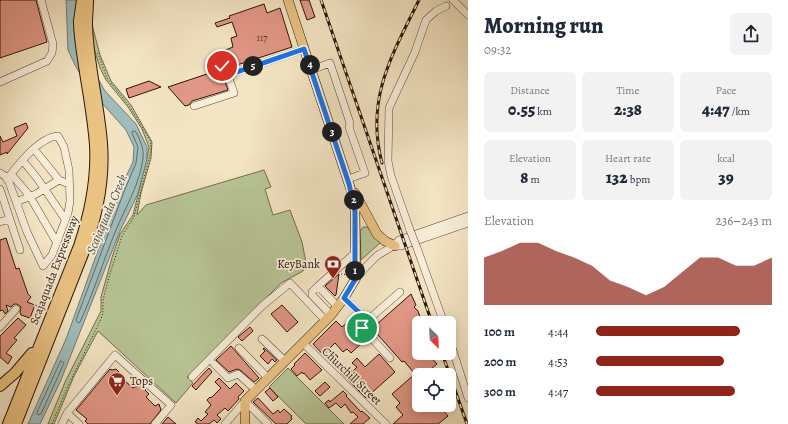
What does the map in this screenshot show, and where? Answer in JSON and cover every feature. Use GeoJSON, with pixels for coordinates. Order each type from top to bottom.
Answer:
{"type":"FeatureCollection","features":[{"type":"Feature","properties":{"kind":"highway","name":"Scajaquada Expressway"},"geometry":{"type":"LineString","coordinates":[[8,424],[79,246],[88,218],[98,146],[92,119],[81,46],[79,21],[82,0]]}},
{"type":"Feature","properties":{"kind":"highway","name":"Scajaquada Expressway"},"geometry":{"type":"LineString","coordinates":[[16,424],[93,227],[101,187],[87,25],[88,0]]}},
{"type":"Feature","properties":{"kind":"highway"},"geometry":{"type":"LineString","coordinates":[[0,386],[22,365],[40,342]]}},
{"type":"Feature","properties":{"kind":"main road"},"geometry":{"type":"LineString","coordinates":[[245,424],[245,401],[304,344],[338,307],[344,298],[353,277],[355,253],[355,211],[348,181],[288,0]]}},
{"type":"Feature","properties":{"kind":"main road"},"geometry":{"type":"LineString","coordinates":[[348,181],[377,234],[384,241],[395,246]]}},
{"type":"Feature","properties":{"kind":"street"},"geometry":{"type":"LineString","coordinates":[[0,82],[47,61],[52,53],[53,44],[41,0]]}},
{"type":"Feature","properties":{"kind":"street"},"geometry":{"type":"LineString","coordinates":[[453,0],[468,15]]}},
{"type":"Feature","properties":{"kind":"street"},"geometry":{"type":"LineString","coordinates":[[441,316],[410,230],[388,161],[389,108],[415,52],[426,20],[436,11],[447,5]]}},
{"type":"Feature","properties":{"kind":"street"},"geometry":{"type":"LineString","coordinates":[[228,75],[304,49]]}},
{"type":"Feature","properties":{"kind":"street"},"geometry":{"type":"LineString","coordinates":[[311,70],[330,63],[350,123],[349,127],[365,173],[348,181]]}},
{"type":"Feature","properties":{"kind":"street"},"geometry":{"type":"LineString","coordinates":[[194,106],[234,93],[225,67],[222,66]]}},
{"type":"Feature","properties":{"kind":"street"},"geometry":{"type":"LineString","coordinates":[[50,136],[58,136],[60,138],[64,147],[69,170],[70,201],[66,219],[52,255],[43,266],[27,232],[16,202],[9,176],[38,144],[50,136]]}},
{"type":"Feature","properties":{"kind":"street"},"geometry":{"type":"LineString","coordinates":[[34,149],[60,180],[69,184]]}},
{"type":"Feature","properties":{"kind":"street"},"geometry":{"type":"LineString","coordinates":[[23,161],[66,219]]}},
{"type":"Feature","properties":{"kind":"street"},"geometry":{"type":"LineString","coordinates":[[0,173],[9,176],[30,196],[56,243]]}},
{"type":"Feature","properties":{"kind":"street"},"geometry":{"type":"LineString","coordinates":[[16,202],[60,180]]}},
{"type":"Feature","properties":{"kind":"street"},"geometry":{"type":"LineString","coordinates":[[0,189],[20,250]]}},
{"type":"Feature","properties":{"kind":"street"},"geometry":{"type":"LineString","coordinates":[[353,277],[379,255],[395,246],[399,240],[468,216]]}},
{"type":"Feature","properties":{"kind":"street"},"geometry":{"type":"LineString","coordinates":[[0,222],[10,219]]}},
{"type":"Feature","properties":{"kind":"street"},"geometry":{"type":"LineString","coordinates":[[395,246],[401,246],[468,223]]}},
{"type":"Feature","properties":{"kind":"street"},"geometry":{"type":"LineString","coordinates":[[328,318],[312,295],[312,292],[355,253]]}},
{"type":"Feature","properties":{"kind":"street"},"geometry":{"type":"LineString","coordinates":[[192,377],[262,306],[290,283],[328,318]]}},
{"type":"Feature","properties":{"kind":"street"},"geometry":{"type":"LineString","coordinates":[[318,286],[338,307]]}},
{"type":"Feature","properties":{"kind":"street"},"geometry":{"type":"LineString","coordinates":[[366,319],[369,320],[400,292]]}},
{"type":"Feature","properties":{"kind":"street"},"geometry":{"type":"LineString","coordinates":[[344,298],[366,319]]}},
{"type":"Feature","properties":{"kind":"street"},"geometry":{"type":"LineString","coordinates":[[0,327],[16,309]]}},
{"type":"Feature","properties":{"kind":"street"},"geometry":{"type":"LineString","coordinates":[[366,319],[367,322],[363,329],[390,358]]}},
{"type":"Feature","properties":{"kind":"street"},"geometry":{"type":"LineString","coordinates":[[262,339],[285,362]]}},
{"type":"Feature","properties":{"kind":"street","name":"Churchill Street"},"geometry":{"type":"LineString","coordinates":[[304,344],[386,424]]}},
{"type":"Feature","properties":{"kind":"street"},"geometry":{"type":"LineString","coordinates":[[239,348],[268,378]]}},
{"type":"Feature","properties":{"kind":"street"},"geometry":{"type":"LineString","coordinates":[[62,424],[67,413],[115,355],[172,405],[155,424]]}},
{"type":"Feature","properties":{"kind":"street"},"geometry":{"type":"LineString","coordinates":[[456,360],[468,398]]}},
{"type":"Feature","properties":{"kind":"street"},"geometry":{"type":"LineString","coordinates":[[214,364],[228,378],[238,374],[256,390]]}},
{"type":"Feature","properties":{"kind":"street"},"geometry":{"type":"LineString","coordinates":[[228,423],[245,401],[268,424]]}},
{"type":"Feature","properties":{"kind":"street"},"geometry":{"type":"LineString","coordinates":[[67,413],[80,424]]}},
{"type":"Feature","properties":{"kind":"path"},"geometry":{"type":"LineString","coordinates":[[52,424],[68,386],[101,319],[103,313],[103,300],[109,278],[122,236],[134,217],[151,151],[150,140],[130,107],[107,78],[96,49]]}},
{"type":"Feature","properties":{"kind":"path"},"geometry":{"type":"LineString","coordinates":[[340,274],[353,277]]}},
{"type":"Feature","properties":{"kind":"green space"},"geometry":{"type":"Polygon","coordinates":[[[90,17],[100,55],[111,81],[131,105],[152,142],[151,158],[141,193],[137,215],[146,205],[264,170],[271,187],[265,189],[273,215],[290,210],[302,242],[306,263],[303,271],[281,283],[187,377],[193,383],[176,403],[98,331],[74,376],[54,424],[48,424],[65,382],[101,311],[101,297],[113,254],[120,234],[133,215],[149,147],[142,129],[128,107],[106,80],[100,68],[90,35],[90,17]]]}},
{"type":"Feature","properties":{"kind":"green space"},"geometry":{"type":"Polygon","coordinates":[[[363,227],[367,227],[380,243],[361,260],[360,231],[363,227]]]}},
{"type":"Feature","properties":{"kind":"green space"},"geometry":{"type":"Polygon","coordinates":[[[288,368],[344,424],[306,424],[269,387],[288,368]]]}},
{"type":"Feature","properties":{"kind":"water"},"geometry":{"type":"Polygon","coordinates":[[[66,0],[79,0],[88,61],[105,91],[136,124],[147,147],[147,159],[138,193],[120,231],[61,380],[40,424],[28,424],[66,339],[121,187],[133,162],[134,147],[126,130],[102,103],[93,96],[68,50],[66,0]]]}},
{"type":"Feature","properties":{"kind":"building"},"geometry":{"type":"Polygon","coordinates":[[[0,0],[36,0],[47,42],[0,58],[0,0]]]}},
{"type":"Feature","properties":{"kind":"building"},"geometry":{"type":"Polygon","coordinates":[[[300,0],[309,0],[315,17],[307,20],[300,0]]]}},
{"type":"Feature","properties":{"kind":"building"},"geometry":{"type":"Polygon","coordinates":[[[264,4],[267,13],[280,8],[292,47],[237,65],[233,68],[227,62],[223,51],[233,47],[231,38],[237,36],[232,22],[217,27],[215,23],[230,18],[229,16],[264,4]]]}},
{"type":"Feature","properties":{"kind":"building"},"geometry":{"type":"Polygon","coordinates":[[[219,70],[221,71],[228,90],[192,101],[189,105],[185,106],[168,87],[219,70]]]}},
{"type":"Feature","properties":{"kind":"building"},"geometry":{"type":"Polygon","coordinates":[[[149,81],[161,87],[129,98],[126,89],[149,81]]]}},
{"type":"Feature","properties":{"kind":"building"},"geometry":{"type":"Polygon","coordinates":[[[26,123],[28,128],[7,154],[7,152],[0,155],[0,136],[3,142],[17,136],[14,128],[26,123]]]}},
{"type":"Feature","properties":{"kind":"building"},"geometry":{"type":"Polygon","coordinates":[[[6,238],[16,269],[19,268],[28,294],[31,297],[27,302],[35,305],[30,318],[21,315],[21,307],[17,304],[14,304],[11,307],[6,305],[8,311],[5,314],[3,310],[0,311],[0,240],[6,238]]]}},
{"type":"Feature","properties":{"kind":"building","name":"KeyBank"},"geometry":{"type":"Polygon","coordinates":[[[339,274],[336,295],[335,296],[325,286],[339,274]]]}},
{"type":"Feature","properties":{"kind":"building"},"geometry":{"type":"Polygon","coordinates":[[[411,294],[416,305],[414,307],[418,311],[420,316],[412,316],[412,360],[433,360],[437,364],[432,368],[412,368],[412,370],[404,361],[402,362],[370,326],[374,321],[377,324],[411,294]]]}},
{"type":"Feature","properties":{"kind":"building"},"geometry":{"type":"Polygon","coordinates":[[[282,305],[298,322],[287,332],[271,314],[282,305]]]}},
{"type":"Feature","properties":{"kind":"building"},"geometry":{"type":"Polygon","coordinates":[[[18,318],[26,325],[14,338],[17,340],[6,353],[12,357],[8,364],[0,357],[0,336],[18,318]]]}},
{"type":"Feature","properties":{"kind":"building"},"geometry":{"type":"Polygon","coordinates":[[[336,321],[342,327],[347,323],[364,341],[351,353],[347,349],[343,352],[335,343],[330,348],[338,357],[331,363],[313,344],[336,321]]]}},
{"type":"Feature","properties":{"kind":"building"},"geometry":{"type":"Polygon","coordinates":[[[250,327],[253,331],[242,341],[238,337],[250,327]]]}},
{"type":"Feature","properties":{"kind":"building"},"geometry":{"type":"Polygon","coordinates":[[[231,346],[259,378],[254,382],[240,370],[237,369],[229,372],[216,360],[231,346]]]}},
{"type":"Feature","properties":{"kind":"building"},"geometry":{"type":"Polygon","coordinates":[[[264,348],[277,360],[275,362],[272,359],[268,364],[260,356],[265,351],[263,349],[264,348]]]}},
{"type":"Feature","properties":{"kind":"building"},"geometry":{"type":"Polygon","coordinates":[[[305,353],[322,370],[310,380],[302,372],[297,376],[291,369],[305,353]]]}},
{"type":"Feature","properties":{"kind":"building"},"geometry":{"type":"Polygon","coordinates":[[[379,354],[395,372],[366,398],[341,373],[348,367],[352,372],[357,367],[352,363],[357,358],[365,367],[379,354]]]}},
{"type":"Feature","properties":{"kind":"building"},"geometry":{"type":"Polygon","coordinates":[[[209,368],[212,372],[196,390],[192,386],[209,368]]]}},
{"type":"Feature","properties":{"kind":"building","name":"Tops"},"geometry":{"type":"Polygon","coordinates":[[[110,369],[116,369],[119,372],[117,374],[133,388],[140,384],[149,394],[146,397],[155,406],[159,404],[161,410],[150,424],[88,424],[85,421],[87,419],[76,410],[110,369]]]}},
{"type":"Feature","properties":{"kind":"building"},"geometry":{"type":"Polygon","coordinates":[[[412,377],[412,412],[444,412],[448,416],[438,424],[393,424],[403,415],[396,407],[400,403],[392,394],[412,377]]]}},
{"type":"Feature","properties":{"kind":"building"},"geometry":{"type":"Polygon","coordinates":[[[219,378],[230,389],[236,383],[244,391],[228,411],[225,408],[217,415],[221,419],[217,423],[214,420],[209,424],[198,424],[195,422],[198,418],[201,421],[208,414],[205,412],[211,405],[207,400],[221,388],[215,382],[219,378]]]}},
{"type":"Feature","properties":{"kind":"building"},"geometry":{"type":"Polygon","coordinates":[[[325,382],[330,387],[320,396],[315,391],[325,382]]]}},
{"type":"Feature","properties":{"kind":"building"},"geometry":{"type":"Polygon","coordinates":[[[270,388],[278,397],[273,401],[265,392],[270,388]]]}},
{"type":"Feature","properties":{"kind":"building"},"geometry":{"type":"Polygon","coordinates":[[[343,391],[361,412],[362,411],[370,418],[363,424],[350,424],[358,417],[353,412],[351,413],[345,404],[341,408],[336,403],[329,408],[325,403],[329,400],[330,402],[343,391]]]}},
{"type":"Feature","properties":{"kind":"building"},"geometry":{"type":"Polygon","coordinates":[[[258,398],[273,414],[278,410],[280,413],[284,409],[292,416],[292,419],[287,424],[276,424],[253,402],[258,398]]]}},
{"type":"Feature","properties":{"kind":"building"},"geometry":{"type":"Polygon","coordinates":[[[168,417],[176,424],[162,424],[168,417]]]}},
{"type":"Feature","properties":{"kind":"railway"},"geometry":{"type":"LineString","coordinates":[[321,0],[430,316]]}},
{"type":"Feature","properties":{"kind":"railway"},"geometry":{"type":"LineString","coordinates":[[382,163],[378,140],[377,118],[379,98],[391,59],[419,0]]}},
{"type":"Feature","properties":{"kind":"railway"},"geometry":{"type":"LineString","coordinates":[[444,360],[467,424]]}},
{"type":"Feature","properties":{"kind":"place","name":"KeyBank"},"geometry":{"type":"Point","coordinates":[333,279]}},
{"type":"Feature","properties":{"kind":"place","name":"Tops"},"geometry":{"type":"Point","coordinates":[117,396]}},
{"type":"Feature","properties":{"kind":"route"},"geometry":{"type":"LineString","coordinates":[[222,66],[225,67],[228,75],[304,49],[354,201],[356,278],[344,298],[366,319],[367,322],[362,328]]}},
{"type":"Feature","properties":{"kind":"water label","name":"Scajaquada Creek"},"geometry":{"type":"Point","coordinates":[106,214]}}]}
